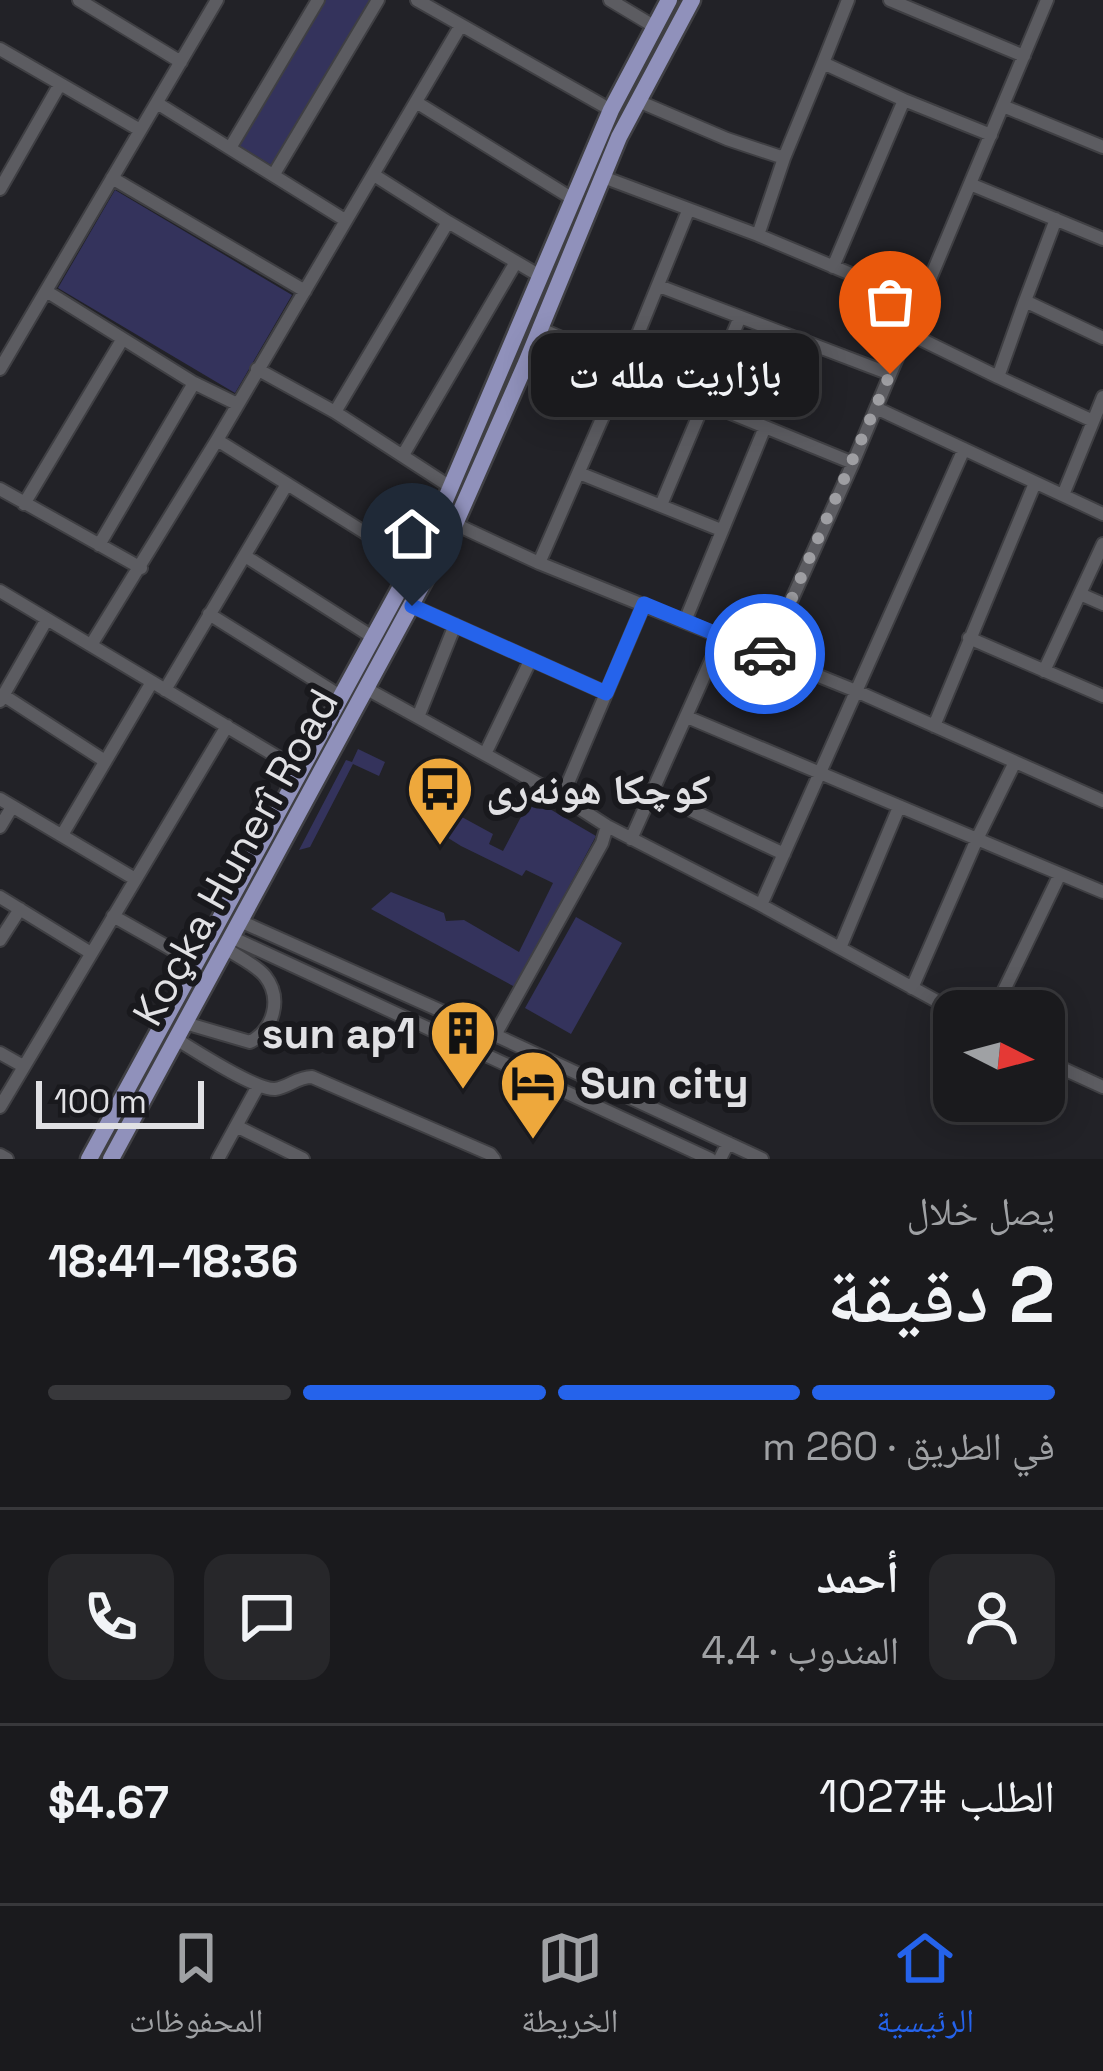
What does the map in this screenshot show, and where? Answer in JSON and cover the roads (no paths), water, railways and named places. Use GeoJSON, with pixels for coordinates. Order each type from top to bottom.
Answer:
{"type":"FeatureCollection","features":[{"type":"Feature","properties":{"kind":"main road"},"geometry":{"type":"LineString","coordinates":[[89,1159],[415,564],[452,488],[611,110],[669,0]]}},
{"type":"Feature","properties":{"kind":"main road","name":"Koçka Hunerî Road"},"geometry":{"type":"LineString","coordinates":[[111,1159],[455,524],[603,177],[692,0]]}},
{"type":"Feature","properties":{"kind":"main road"},"geometry":{"type":"LineString","coordinates":[[506,355],[526,363]]}},
{"type":"Feature","properties":{"kind":"street"},"geometry":{"type":"LineString","coordinates":[[79,0],[181,62]]}},
{"type":"Feature","properties":{"kind":"street"},"geometry":{"type":"LineString","coordinates":[[104,14],[113,0]]}},
{"type":"Feature","properties":{"kind":"street"},"geometry":{"type":"LineString","coordinates":[[0,369],[217,0]]}},
{"type":"Feature","properties":{"kind":"street"},"geometry":{"type":"LineString","coordinates":[[230,148],[318,0]]}},
{"type":"Feature","properties":{"kind":"street"},"geometry":{"type":"LineString","coordinates":[[274,174],[377,0]]}},
{"type":"Feature","properties":{"kind":"street"},"geometry":{"type":"LineString","coordinates":[[419,0],[611,110]]}},
{"type":"Feature","properties":{"kind":"street"},"geometry":{"type":"LineString","coordinates":[[610,0],[655,27]]}},
{"type":"Feature","properties":{"kind":"street"},"geometry":{"type":"LineString","coordinates":[[758,235],[848,0]]}},
{"type":"Feature","properties":{"kind":"street"},"geometry":{"type":"LineString","coordinates":[[890,0],[1024,56]]}},
{"type":"Feature","properties":{"kind":"street"},"geometry":{"type":"LineString","coordinates":[[767,655],[853,463],[1047,0]]}},
{"type":"Feature","properties":{"kind":"street"},"geometry":{"type":"LineString","coordinates":[[92,645],[461,25]]}},
{"type":"Feature","properties":{"kind":"street"},"geometry":{"type":"LineString","coordinates":[[0,50],[140,130]]}},
{"type":"Feature","properties":{"kind":"street"},"geometry":{"type":"LineString","coordinates":[[824,63],[991,135]]}},
{"type":"Feature","properties":{"kind":"street"},"geometry":{"type":"LineString","coordinates":[[0,189],[60,84]]}},
{"type":"Feature","properties":{"kind":"street"},"geometry":{"type":"LineString","coordinates":[[833,267],[904,100]]}},
{"type":"Feature","properties":{"kind":"street"},"geometry":{"type":"LineString","coordinates":[[638,101],[784,158]]}},
{"type":"Feature","properties":{"kind":"street"},"geometry":{"type":"LineString","coordinates":[[416,102],[573,199]]}},
{"type":"Feature","properties":{"kind":"street"},"geometry":{"type":"LineString","coordinates":[[157,103],[345,220]]}},
{"type":"Feature","properties":{"kind":"street"},"geometry":{"type":"LineString","coordinates":[[1003,106],[1103,148]]}},
{"type":"Feature","properties":{"kind":"street"},"geometry":{"type":"LineString","coordinates":[[374,175],[540,276]]}},
{"type":"Feature","properties":{"kind":"street"},"geometry":{"type":"LineString","coordinates":[[603,177],[920,303]]}},
{"type":"Feature","properties":{"kind":"street"},"geometry":{"type":"LineString","coordinates":[[112,178],[305,291]]}},
{"type":"Feature","properties":{"kind":"street"},"geometry":{"type":"LineString","coordinates":[[970,184],[1103,239]]}},
{"type":"Feature","properties":{"kind":"street"},"geometry":{"type":"LineString","coordinates":[[539,563],[688,211]]}},
{"type":"Feature","properties":{"kind":"street"},"geometry":{"type":"LineString","coordinates":[[998,377],[1056,219]]}},
{"type":"Feature","properties":{"kind":"street"},"geometry":{"type":"LineString","coordinates":[[335,412],[448,222]]}},
{"type":"Feature","properties":{"kind":"street"},"geometry":{"type":"LineString","coordinates":[[403,454],[516,262]]}},
{"type":"Feature","properties":{"kind":"street"},"geometry":{"type":"LineString","coordinates":[[659,286],[890,374]]}},
{"type":"Feature","properties":{"kind":"street"},"geometry":{"type":"LineString","coordinates":[[46,291],[194,383],[237,404]]}},
{"type":"Feature","properties":{"kind":"street"},"geometry":{"type":"LineString","coordinates":[[1025,302],[1103,338]]}},
{"type":"Feature","properties":{"kind":"street"},"geometry":{"type":"LineString","coordinates":[[661,505],[740,317]]}},
{"type":"Feature","properties":{"kind":"street"},"geometry":{"type":"LineString","coordinates":[[541,328],[625,366]]}},
{"type":"Feature","properties":{"kind":"street"},"geometry":{"type":"LineString","coordinates":[[908,333],[1094,422]]}},
{"type":"Feature","properties":{"kind":"street"},"geometry":{"type":"LineString","coordinates":[[0,335],[15,344]]}},
{"type":"Feature","properties":{"kind":"street"},"geometry":{"type":"LineString","coordinates":[[25,504],[122,340]]}},
{"type":"Feature","properties":{"kind":"street"},"geometry":{"type":"LineString","coordinates":[[257,369],[335,412],[452,488]]}},
{"type":"Feature","properties":{"kind":"street"},"geometry":{"type":"LineString","coordinates":[[99,545],[194,383]]}},
{"type":"Feature","properties":{"kind":"street"},"geometry":{"type":"LineString","coordinates":[[1063,495],[1103,398]]}},
{"type":"Feature","properties":{"kind":"street"},"geometry":{"type":"LineString","coordinates":[[704,402],[853,463]]}},
{"type":"Feature","properties":{"kind":"street"},"geometry":{"type":"LineString","coordinates":[[876,408],[1103,514]]}},
{"type":"Feature","properties":{"kind":"street"},"geometry":{"type":"LineString","coordinates":[[685,621],[765,427]]}},
{"type":"Feature","properties":{"kind":"street"},"geometry":{"type":"LineString","coordinates":[[217,440],[415,564]]}},
{"type":"Feature","properties":{"kind":"street"},"geometry":{"type":"LineString","coordinates":[[761,905],[964,449]]}},
{"type":"Feature","properties":{"kind":"street"},"geometry":{"type":"LineString","coordinates":[[579,473],[721,530]]}},
{"type":"Feature","properties":{"kind":"street"},"geometry":{"type":"LineString","coordinates":[[934,726],[1034,482]]}},
{"type":"Feature","properties":{"kind":"street"},"geometry":{"type":"LineString","coordinates":[[62,835],[106,761],[209,614],[287,484]]}},
{"type":"Feature","properties":{"kind":"street"},"geometry":{"type":"LineString","coordinates":[[0,489],[140,568]]}},
{"type":"Feature","properties":{"kind":"street"},"geometry":{"type":"LineString","coordinates":[[455,524],[539,563],[856,691],[1103,801]]}},
{"type":"Feature","properties":{"kind":"street"},"geometry":{"type":"LineString","coordinates":[[1044,671],[1103,544]]}},
{"type":"Feature","properties":{"kind":"street"},"geometry":{"type":"LineString","coordinates":[[245,556],[374,638]]}},
{"type":"Feature","properties":{"kind":"street"},"geometry":{"type":"LineString","coordinates":[[0,591],[301,771]]}},
{"type":"Feature","properties":{"kind":"street"},"geometry":{"type":"LineString","coordinates":[[1079,594],[1103,604]]}},
{"type":"Feature","properties":{"kind":"street"},"geometry":{"type":"LineString","coordinates":[[562,797],[644,604]]}},
{"type":"Feature","properties":{"kind":"street"},"geometry":{"type":"LineString","coordinates":[[412,606],[606,693]]}},
{"type":"Feature","properties":{"kind":"street"},"geometry":{"type":"LineString","coordinates":[[209,614],[342,697]]}},
{"type":"Feature","properties":{"kind":"street"},"geometry":{"type":"LineString","coordinates":[[47,619],[2,698],[106,761]]}},
{"type":"Feature","properties":{"kind":"street"},"geometry":{"type":"LineString","coordinates":[[418,717],[455,625]]}},
{"type":"Feature","properties":{"kind":"street"},"geometry":{"type":"LineString","coordinates":[[631,839],[722,636]]}},
{"type":"Feature","properties":{"kind":"street"},"geometry":{"type":"LineString","coordinates":[[969,638],[1103,696]]}},
{"type":"Feature","properties":{"kind":"street"},"geometry":{"type":"LineString","coordinates":[[485,754],[531,659]]}},
{"type":"Feature","properties":{"kind":"street"},"geometry":{"type":"LineString","coordinates":[[367,689],[631,839],[933,999]]}},
{"type":"Feature","properties":{"kind":"street"},"geometry":{"type":"LineString","coordinates":[[686,717],[1103,892]]}},
{"type":"Feature","properties":{"kind":"street"},"geometry":{"type":"LineString","coordinates":[[0,1107],[226,726]]}},
{"type":"Feature","properties":{"kind":"street"},"geometry":{"type":"LineString","coordinates":[[912,988],[1015,762]]}},
{"type":"Feature","properties":{"kind":"street"},"geometry":{"type":"LineString","coordinates":[[653,792],[784,854]]}},
{"type":"Feature","properties":{"kind":"street"},"geometry":{"type":"LineString","coordinates":[[0,827],[6,803],[135,879]]}},
{"type":"Feature","properties":{"kind":"street"},"geometry":{"type":"LineString","coordinates":[[840,948],[899,807]]}},
{"type":"Feature","properties":{"kind":"street"},"geometry":{"type":"LineString","coordinates":[[495,1035],[608,826]]}},
{"type":"Feature","properties":{"kind":"street"},"geometry":{"type":"LineString","coordinates":[[1004,990],[1060,874]]}},
{"type":"Feature","properties":{"kind":"street"},"geometry":{"type":"LineString","coordinates":[[0,897],[91,953]]}},
{"type":"Feature","properties":{"kind":"street"},"geometry":{"type":"LineString","coordinates":[[0,940],[20,909]]}},
{"type":"Feature","properties":{"kind":"street"},"geometry":{"type":"LineString","coordinates":[[113,916],[196,963]]}},
{"type":"Feature","properties":{"kind":"street"},"geometry":{"type":"LineString","coordinates":[[232,935],[413,999],[762,1159]]}},
{"type":"Feature","properties":{"kind":"street"},"geometry":{"type":"LineString","coordinates":[[232,935],[710,1159]]}},
{"type":"Feature","properties":{"kind":"street"},"geometry":{"type":"LineString","coordinates":[[181,1031],[250,1042],[264,1035],[274,1001],[266,977],[232,935]]}},
{"type":"Feature","properties":{"kind":"street"},"geometry":{"type":"LineString","coordinates":[[404,1017],[413,999]]}},
{"type":"Feature","properties":{"kind":"street"},"geometry":{"type":"LineString","coordinates":[[181,1031],[258,1086],[278,1088],[313,1077],[494,1159]]}},
{"type":"Feature","properties":{"kind":"street"},"geometry":{"type":"LineString","coordinates":[[0,1053],[23,1066]]}},
{"type":"Feature","properties":{"kind":"street"},"geometry":{"type":"LineString","coordinates":[[1065,1070],[1103,1087]]}},
{"type":"Feature","properties":{"kind":"street"},"geometry":{"type":"LineString","coordinates":[[218,1159],[258,1086]]}},
{"type":"Feature","properties":{"kind":"street"},"geometry":{"type":"LineString","coordinates":[[236,1126],[303,1159]]}},
{"type":"Feature","properties":{"kind":"street"},"geometry":{"type":"LineString","coordinates":[[720,1159],[728,1143]]}},
{"type":"Feature","properties":{"kind":"place","name":"بازاريت ملله ت"},"geometry":{"type":"Point","coordinates":[890,374]}},
{"type":"Feature","properties":{"kind":"place","name":"كوچكا هونەری"},"geometry":{"type":"Point","coordinates":[440,848]}},
{"type":"Feature","properties":{"kind":"place","name":"sun ap1"},"geometry":{"type":"Point","coordinates":[463,1092]}},
{"type":"Feature","properties":{"kind":"place","name":"Sun city"},"geometry":{"type":"Point","coordinates":[533,1142]}}]}
